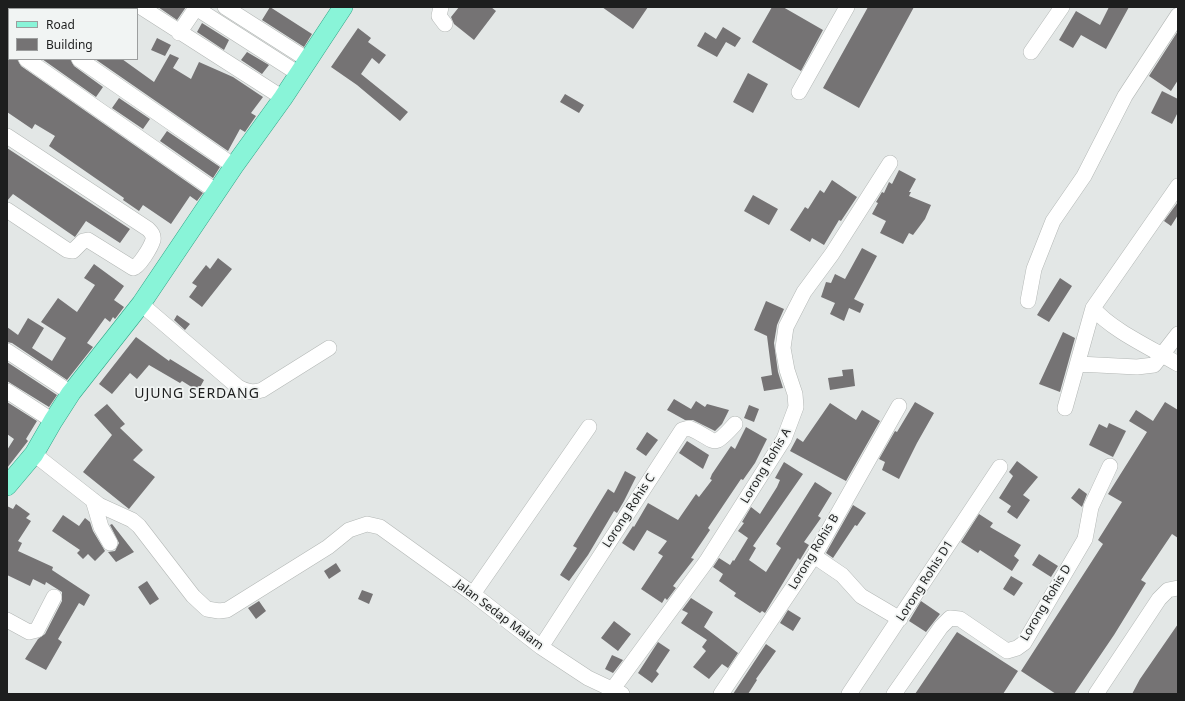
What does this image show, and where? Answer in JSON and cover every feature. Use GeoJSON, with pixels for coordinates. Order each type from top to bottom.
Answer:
{"type":"FeatureCollection","features":[{"type":"Feature","properties":{"kind":"main road"},"geometry":{"type":"LineString","coordinates":[[7,484],[34,454],[71,394],[141,304],[234,166],[283,98],[343,7]]}},
{"type":"Feature","properties":{"kind":"street"},"geometry":{"type":"LineString","coordinates":[[141,7],[179,33],[283,98]]}},
{"type":"Feature","properties":{"kind":"street"},"geometry":{"type":"LineString","coordinates":[[179,33],[196,7],[303,67]]}},
{"type":"Feature","properties":{"kind":"street"},"geometry":{"type":"LineString","coordinates":[[225,7],[303,67]]}},
{"type":"Feature","properties":{"kind":"street"},"geometry":{"type":"LineString","coordinates":[[441,7],[439,16],[445,24]]}},
{"type":"Feature","properties":{"kind":"street"},"geometry":{"type":"LineString","coordinates":[[799,92],[847,7]]}},
{"type":"Feature","properties":{"kind":"street"},"geometry":{"type":"LineString","coordinates":[[1031,52],[1062,7]]}},
{"type":"Feature","properties":{"kind":"street"},"geometry":{"type":"LineString","coordinates":[[1028,301],[1034,269],[1053,221],[1084,176],[1125,96],[1178,15]]}},
{"type":"Feature","properties":{"kind":"street"},"geometry":{"type":"LineString","coordinates":[[27,60],[217,192]]}},
{"type":"Feature","properties":{"kind":"street"},"geometry":{"type":"LineString","coordinates":[[80,60],[234,166]]}},
{"type":"Feature","properties":{"kind":"street"},"geometry":{"type":"LineString","coordinates":[[7,136],[148,229],[152,233],[153,240],[139,265],[132,268],[90,241],[83,241],[73,250],[67,250],[7,210]]}},
{"type":"Feature","properties":{"kind":"street","name":"Lorong Rohis A"},"geometry":{"type":"LineString","coordinates":[[617,692],[706,562],[784,439],[796,407],[795,394],[787,370],[783,348],[786,327],[804,292],[832,254],[890,162]]}},
{"type":"Feature","properties":{"kind":"street"},"geometry":{"type":"LineString","coordinates":[[1065,408],[1093,308],[1178,186]]}},
{"type":"Feature","properties":{"kind":"street"},"geometry":{"type":"LineString","coordinates":[[141,304],[238,387],[246,391],[256,392],[262,390],[329,348]]}},
{"type":"Feature","properties":{"kind":"street"},"geometry":{"type":"LineString","coordinates":[[1093,308],[1100,316],[1112,325],[1178,364]]}},
{"type":"Feature","properties":{"kind":"street"},"geometry":{"type":"LineString","coordinates":[[1078,364],[1137,367],[1154,365],[1178,334]]}},
{"type":"Feature","properties":{"kind":"street"},"geometry":{"type":"LineString","coordinates":[[7,351],[71,394]]}},
{"type":"Feature","properties":{"kind":"street"},"geometry":{"type":"LineString","coordinates":[[7,391],[53,421]]}},
{"type":"Feature","properties":{"kind":"street","name":"Lorong Rohis B"},"geometry":{"type":"LineString","coordinates":[[721,694],[814,556],[899,406]]}},
{"type":"Feature","properties":{"kind":"street","name":"Lorong Rohis C"},"geometry":{"type":"LineString","coordinates":[[541,648],[682,430],[689,428],[711,441],[717,442],[721,440],[735,424]]}},
{"type":"Feature","properties":{"kind":"street"},"geometry":{"type":"LineString","coordinates":[[473,594],[589,427]]}},
{"type":"Feature","properties":{"kind":"street"},"geometry":{"type":"LineString","coordinates":[[34,454],[93,500],[100,527],[110,543]]}},
{"type":"Feature","properties":{"kind":"street","name":"Lorong Rohis D"},"geometry":{"type":"LineString","coordinates":[[894,694],[941,627],[950,618],[960,619],[1007,651],[1017,648],[1024,643],[1085,539],[1091,507],[1110,466]]}},
{"type":"Feature","properties":{"kind":"street","name":"Lorong Rohis D1"},"geometry":{"type":"LineString","coordinates":[[849,694],[1000,467]]}},
{"type":"Feature","properties":{"kind":"street","name":"Jalan Sedap Malam"},"geometry":{"type":"LineString","coordinates":[[93,500],[99,505],[132,520],[139,526],[193,596],[208,609],[220,611],[227,610],[328,547],[350,530],[367,524],[380,527],[473,594],[541,648],[588,678],[617,692]]}},
{"type":"Feature","properties":{"kind":"street"},"geometry":{"type":"LineString","coordinates":[[814,556],[842,575],[861,596],[900,619]]}},
{"type":"Feature","properties":{"kind":"street"},"geometry":{"type":"LineString","coordinates":[[1096,694],[1159,599],[1168,590],[1178,588]]}},
{"type":"Feature","properties":{"kind":"street"},"geometry":{"type":"LineString","coordinates":[[7,620],[29,632],[38,630],[54,597]]}},
{"type":"Feature","properties":{"kind":"building"},"geometry":{"type":"Polygon","coordinates":[[[158,7],[186,7],[177,20],[158,7]]]}},
{"type":"Feature","properties":{"kind":"building"},"geometry":{"type":"Polygon","coordinates":[[[270,7],[312,34],[304,47],[262,20],[270,7]]]}},
{"type":"Feature","properties":{"kind":"building"},"geometry":{"type":"Polygon","coordinates":[[[459,7],[491,7],[496,11],[474,40],[454,24],[451,17],[459,7]]]}},
{"type":"Feature","properties":{"kind":"building"},"geometry":{"type":"Polygon","coordinates":[[[602,7],[648,7],[633,29],[602,7]]]}},
{"type":"Feature","properties":{"kind":"building"},"geometry":{"type":"Polygon","coordinates":[[[772,7],[783,7],[823,30],[801,71],[752,42],[772,7]]]}},
{"type":"Feature","properties":{"kind":"building"},"geometry":{"type":"Polygon","coordinates":[[[868,7],[914,7],[859,108],[823,88],[868,7]]]}},
{"type":"Feature","properties":{"kind":"building"},"geometry":{"type":"Polygon","coordinates":[[[1109,7],[1129,7],[1106,49],[1081,35],[1073,48],[1059,40],[1076,11],[1100,25],[1109,7]]]}},
{"type":"Feature","properties":{"kind":"building"},"geometry":{"type":"Polygon","coordinates":[[[202,23],[229,40],[224,50],[197,32],[202,23]]]}},
{"type":"Feature","properties":{"kind":"building"},"geometry":{"type":"Polygon","coordinates":[[[723,27],[741,38],[735,47],[726,42],[717,57],[697,46],[705,32],[716,39],[723,27]]]}},
{"type":"Feature","properties":{"kind":"building"},"geometry":{"type":"Polygon","coordinates":[[[358,28],[371,38],[368,42],[386,55],[379,64],[372,58],[361,74],[408,112],[400,121],[357,85],[331,67],[358,28]]]}},
{"type":"Feature","properties":{"kind":"building"},"geometry":{"type":"Polygon","coordinates":[[[1178,31],[1178,80],[1171,91],[1149,76],[1178,31]]]}},
{"type":"Feature","properties":{"kind":"building"},"geometry":{"type":"Polygon","coordinates":[[[157,38],[171,45],[165,56],[151,50],[157,38]]]}},
{"type":"Feature","properties":{"kind":"building"},"geometry":{"type":"Polygon","coordinates":[[[247,52],[269,65],[262,74],[241,60],[247,52]]]}},
{"type":"Feature","properties":{"kind":"building"},"geometry":{"type":"Polygon","coordinates":[[[170,54],[179,58],[173,68],[191,79],[199,62],[233,77],[263,97],[251,113],[256,116],[245,132],[240,129],[228,151],[96,60],[123,60],[154,82],[170,54]]]}},
{"type":"Feature","properties":{"kind":"building"},"geometry":{"type":"Polygon","coordinates":[[[7,59],[18,60],[21,66],[203,193],[197,201],[190,196],[171,224],[143,205],[139,211],[123,200],[124,198],[49,146],[55,136],[35,124],[32,129],[7,112],[7,59]]]}},
{"type":"Feature","properties":{"kind":"building"},"geometry":{"type":"Polygon","coordinates":[[[43,60],[71,60],[74,66],[103,87],[96,97],[43,60]]]}},
{"type":"Feature","properties":{"kind":"building"},"geometry":{"type":"Polygon","coordinates":[[[748,73],[768,84],[753,113],[733,102],[748,73]]]}},
{"type":"Feature","properties":{"kind":"building"},"geometry":{"type":"Polygon","coordinates":[[[1162,91],[1178,99],[1178,112],[1172,124],[1151,113],[1162,91]]]}},
{"type":"Feature","properties":{"kind":"building"},"geometry":{"type":"Polygon","coordinates":[[[565,94],[584,105],[579,113],[560,102],[565,94]]]}},
{"type":"Feature","properties":{"kind":"building"},"geometry":{"type":"Polygon","coordinates":[[[119,98],[150,119],[143,129],[112,108],[119,98]]]}},
{"type":"Feature","properties":{"kind":"building"},"geometry":{"type":"Polygon","coordinates":[[[167,131],[220,167],[213,178],[160,141],[167,131]]]}},
{"type":"Feature","properties":{"kind":"building"},"geometry":{"type":"Polygon","coordinates":[[[7,148],[130,229],[120,243],[86,221],[75,237],[13,194],[7,201],[7,148]]]}},
{"type":"Feature","properties":{"kind":"building"},"geometry":{"type":"Polygon","coordinates":[[[899,170],[916,179],[909,192],[911,192],[909,196],[931,205],[925,219],[913,235],[909,233],[903,244],[880,233],[886,221],[872,214],[878,203],[876,202],[882,192],[884,193],[889,182],[892,184],[899,170]]]}},
{"type":"Feature","properties":{"kind":"building"},"geometry":{"type":"Polygon","coordinates":[[[832,180],[857,197],[841,221],[839,220],[824,245],[812,238],[810,242],[790,230],[805,207],[808,209],[820,190],[824,193],[832,180]]]}},
{"type":"Feature","properties":{"kind":"building"},"geometry":{"type":"Polygon","coordinates":[[[753,195],[778,209],[769,225],[744,211],[753,195]]]}},
{"type":"Feature","properties":{"kind":"building"},"geometry":{"type":"Polygon","coordinates":[[[1178,202],[1178,215],[1171,226],[1164,221],[1178,202]]]}},
{"type":"Feature","properties":{"kind":"building"},"geometry":{"type":"Polygon","coordinates":[[[862,248],[877,256],[854,299],[864,304],[860,313],[849,308],[844,321],[830,314],[835,303],[821,297],[826,282],[831,283],[835,274],[845,279],[862,248]]]}},
{"type":"Feature","properties":{"kind":"building"},"geometry":{"type":"Polygon","coordinates":[[[218,258],[232,269],[202,307],[189,297],[197,286],[192,283],[206,265],[210,269],[218,258]]]}},
{"type":"Feature","properties":{"kind":"building"},"geometry":{"type":"Polygon","coordinates":[[[94,264],[124,286],[114,300],[124,307],[115,319],[113,317],[110,322],[105,318],[87,343],[93,347],[67,380],[12,343],[7,342],[7,327],[18,335],[28,318],[44,328],[32,348],[52,361],[66,338],[41,322],[58,298],[77,312],[95,285],[84,278],[94,264]]]}},
{"type":"Feature","properties":{"kind":"building"},"geometry":{"type":"Polygon","coordinates":[[[1060,278],[1072,286],[1049,322],[1037,315],[1060,278]]]}},
{"type":"Feature","properties":{"kind":"building"},"geometry":{"type":"Polygon","coordinates":[[[766,301],[784,309],[777,325],[774,343],[778,372],[783,388],[764,391],[761,377],[772,375],[767,336],[754,330],[766,301]]]}},
{"type":"Feature","properties":{"kind":"building"},"geometry":{"type":"Polygon","coordinates":[[[177,315],[190,324],[185,330],[174,320],[177,315]]]}},
{"type":"Feature","properties":{"kind":"building"},"geometry":{"type":"Polygon","coordinates":[[[1063,332],[1075,338],[1060,392],[1039,384],[1063,332]]]}},
{"type":"Feature","properties":{"kind":"building"},"geometry":{"type":"Polygon","coordinates":[[[136,337],[169,361],[170,359],[204,380],[198,391],[182,381],[180,383],[149,365],[137,379],[130,373],[112,394],[99,384],[136,337]]]}},
{"type":"Feature","properties":{"kind":"building"},"geometry":{"type":"Polygon","coordinates":[[[7,362],[57,395],[49,407],[7,381],[7,362]]]}},
{"type":"Feature","properties":{"kind":"building"},"geometry":{"type":"Polygon","coordinates":[[[853,369],[855,386],[830,390],[828,378],[843,376],[842,370],[853,369]]]}},
{"type":"Feature","properties":{"kind":"building"},"geometry":{"type":"Polygon","coordinates":[[[674,399],[691,409],[696,401],[705,407],[707,404],[729,410],[722,424],[715,431],[693,420],[685,420],[667,410],[674,399]]]}},
{"type":"Feature","properties":{"kind":"building"},"geometry":{"type":"Polygon","coordinates":[[[7,402],[37,421],[26,439],[28,441],[7,468],[7,450],[14,439],[7,434],[7,402]]]}},
{"type":"Feature","properties":{"kind":"building"},"geometry":{"type":"Polygon","coordinates":[[[915,402],[934,413],[899,479],[882,470],[885,462],[879,459],[895,431],[897,432],[915,402]]]}},
{"type":"Feature","properties":{"kind":"building"},"geometry":{"type":"Polygon","coordinates":[[[1165,402],[1178,410],[1178,538],[1172,534],[1141,580],[1146,583],[1114,635],[1074,694],[1056,694],[1021,671],[1103,544],[1098,540],[1122,502],[1108,494],[1147,432],[1129,421],[1136,410],[1153,421],[1165,402]]]}},
{"type":"Feature","properties":{"kind":"building"},"geometry":{"type":"Polygon","coordinates":[[[830,403],[856,420],[862,410],[880,421],[846,481],[790,451],[797,438],[803,442],[830,403]]]}},
{"type":"Feature","properties":{"kind":"building"},"geometry":{"type":"Polygon","coordinates":[[[107,404],[125,424],[120,428],[143,450],[133,460],[155,477],[129,509],[83,472],[112,435],[94,415],[107,404]]]}},
{"type":"Feature","properties":{"kind":"building"},"geometry":{"type":"Polygon","coordinates":[[[749,405],[759,409],[754,422],[744,418],[749,405]]]}},
{"type":"Feature","properties":{"kind":"building"},"geometry":{"type":"Polygon","coordinates":[[[1109,423],[1126,431],[1113,457],[1089,445],[1099,424],[1107,428],[1109,423]]]}},
{"type":"Feature","properties":{"kind":"building"},"geometry":{"type":"Polygon","coordinates":[[[746,427],[767,439],[755,463],[743,480],[741,479],[708,528],[710,530],[691,558],[694,559],[673,586],[676,588],[667,600],[665,598],[662,603],[641,589],[663,556],[658,553],[667,541],[647,530],[634,551],[622,543],[633,526],[634,527],[648,503],[678,520],[696,494],[699,497],[712,480],[710,479],[712,474],[731,446],[735,449],[746,427]]]}},
{"type":"Feature","properties":{"kind":"building"},"geometry":{"type":"Polygon","coordinates":[[[647,432],[658,440],[646,456],[636,449],[647,432]]]}},
{"type":"Feature","properties":{"kind":"building"},"geometry":{"type":"Polygon","coordinates":[[[687,441],[709,455],[703,469],[679,453],[687,441]]]}},
{"type":"Feature","properties":{"kind":"building"},"geometry":{"type":"Polygon","coordinates":[[[1017,461],[1038,477],[1023,495],[1030,500],[1017,519],[1007,512],[1011,506],[999,498],[1013,476],[1009,472],[1017,461]]]}},
{"type":"Feature","properties":{"kind":"building"},"geometry":{"type":"Polygon","coordinates":[[[784,462],[803,474],[753,546],[756,548],[749,560],[766,572],[781,548],[776,544],[815,482],[832,493],[818,516],[821,518],[804,542],[809,545],[800,560],[798,558],[765,613],[762,611],[760,613],[734,596],[736,593],[719,581],[723,574],[713,567],[719,558],[730,565],[733,560],[734,561],[748,538],[738,531],[744,523],[742,522],[751,507],[760,514],[777,487],[780,480],[775,478],[784,462]]]}},
{"type":"Feature","properties":{"kind":"building"},"geometry":{"type":"Polygon","coordinates":[[[625,471],[636,477],[624,501],[617,513],[614,511],[588,555],[569,581],[560,575],[577,548],[573,546],[608,489],[614,493],[625,471]]]}},
{"type":"Feature","properties":{"kind":"building"},"geometry":{"type":"Polygon","coordinates":[[[1079,488],[1087,494],[1082,507],[1071,498],[1079,488]]]}},
{"type":"Feature","properties":{"kind":"building"},"geometry":{"type":"Polygon","coordinates":[[[16,504],[30,514],[26,518],[31,521],[18,541],[22,543],[18,551],[53,567],[52,570],[90,595],[84,606],[79,603],[58,639],[62,642],[46,670],[25,659],[38,639],[45,634],[62,601],[62,592],[46,582],[45,585],[33,579],[30,586],[7,575],[7,506],[13,509],[16,504]]]}},
{"type":"Feature","properties":{"kind":"building"},"geometry":{"type":"Polygon","coordinates":[[[853,505],[866,513],[857,526],[855,525],[833,558],[826,553],[853,505]]]}},
{"type":"Feature","properties":{"kind":"building"},"geometry":{"type":"Polygon","coordinates":[[[979,514],[993,523],[990,527],[1021,545],[1014,556],[1019,560],[1012,571],[980,550],[978,553],[961,542],[979,514]]]}},
{"type":"Feature","properties":{"kind":"building"},"geometry":{"type":"Polygon","coordinates":[[[63,515],[79,526],[85,518],[90,522],[93,531],[105,551],[95,561],[88,554],[83,559],[77,553],[80,550],[52,531],[63,515]]]}},
{"type":"Feature","properties":{"kind":"building"},"geometry":{"type":"Polygon","coordinates":[[[112,524],[134,552],[116,562],[108,552],[115,551],[119,543],[110,525],[112,524]]]}},
{"type":"Feature","properties":{"kind":"building"},"geometry":{"type":"Polygon","coordinates":[[[1039,554],[1058,566],[1051,577],[1032,565],[1039,554]]]}},
{"type":"Feature","properties":{"kind":"building"},"geometry":{"type":"Polygon","coordinates":[[[336,563],[341,571],[329,579],[324,571],[336,563]]]}},
{"type":"Feature","properties":{"kind":"building"},"geometry":{"type":"Polygon","coordinates":[[[1011,576],[1023,583],[1014,596],[1003,589],[1011,576]]]}},
{"type":"Feature","properties":{"kind":"building"},"geometry":{"type":"Polygon","coordinates":[[[147,581],[159,599],[150,605],[138,587],[147,581]]]}},
{"type":"Feature","properties":{"kind":"building"},"geometry":{"type":"Polygon","coordinates":[[[362,590],[373,594],[369,604],[358,599],[362,590]]]}},
{"type":"Feature","properties":{"kind":"building"},"geometry":{"type":"Polygon","coordinates":[[[691,598],[713,612],[704,627],[738,653],[728,668],[722,664],[709,679],[693,667],[706,651],[702,647],[707,640],[681,623],[688,613],[682,610],[691,598]]]}},
{"type":"Feature","properties":{"kind":"building"},"geometry":{"type":"Polygon","coordinates":[[[259,601],[266,611],[256,619],[248,608],[259,601]]]}},
{"type":"Feature","properties":{"kind":"building"},"geometry":{"type":"Polygon","coordinates":[[[921,601],[940,614],[926,632],[909,621],[921,601]]]}},
{"type":"Feature","properties":{"kind":"building"},"geometry":{"type":"Polygon","coordinates":[[[788,610],[801,618],[793,631],[780,623],[788,610]]]}},
{"type":"Feature","properties":{"kind":"building"},"geometry":{"type":"Polygon","coordinates":[[[614,621],[631,634],[618,651],[601,638],[614,621]]]}},
{"type":"Feature","properties":{"kind":"building"},"geometry":{"type":"Polygon","coordinates":[[[1178,624],[1178,694],[1132,694],[1140,679],[1178,624]]]}},
{"type":"Feature","properties":{"kind":"building"},"geometry":{"type":"Polygon","coordinates":[[[957,632],[1018,671],[1003,694],[915,694],[957,632]]]}},
{"type":"Feature","properties":{"kind":"building"},"geometry":{"type":"Polygon","coordinates":[[[658,642],[670,650],[656,671],[659,674],[652,683],[638,673],[658,642]]]}},
{"type":"Feature","properties":{"kind":"building"},"geometry":{"type":"Polygon","coordinates":[[[766,644],[776,651],[756,679],[757,680],[748,694],[733,694],[766,644]]]}},
{"type":"Feature","properties":{"kind":"building"},"geometry":{"type":"Polygon","coordinates":[[[612,655],[623,660],[613,673],[605,669],[612,655]]]}},
{"type":"Feature","properties":{"kind":"district","name":"UJUNG SERDANG"},"geometry":{"type":"Point","coordinates":[197,394]}}]}
